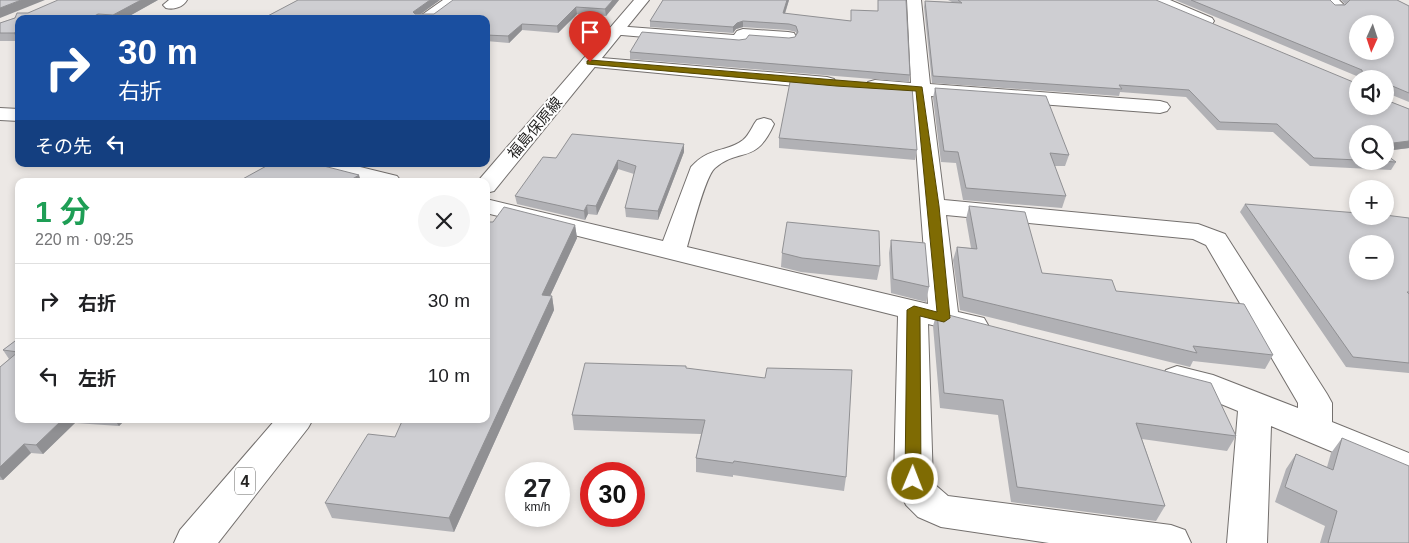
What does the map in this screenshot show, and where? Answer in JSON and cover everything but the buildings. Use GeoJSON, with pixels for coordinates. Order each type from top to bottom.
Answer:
{"type":"FeatureCollection","features":[{"type":"Feature","properties":{"kind":"street"},"geometry":{"type":"LineString","coordinates":[[430,15],[452,0]]}},
{"type":"Feature","properties":{"kind":"street","name":"福島保原線"},"geometry":{"type":"LineString","coordinates":[[490,181],[642,0]]}},
{"type":"Feature","properties":{"kind":"street"},"geometry":{"type":"LineString","coordinates":[[914,0],[920,89],[934,206],[929,314],[913,479],[915,487],[927,504],[942,512],[1171,543]]}},
{"type":"Feature","properties":{"kind":"street"},"geometry":{"type":"LineString","coordinates":[[1157,0],[1221,27]]}},
{"type":"Feature","properties":{"kind":"street"},"geometry":{"type":"LineString","coordinates":[[616,31],[739,40],[743,34],[788,37]]}},
{"type":"Feature","properties":{"kind":"street"},"geometry":{"type":"LineString","coordinates":[[590,62],[850,85],[1160,107]]}},
{"type":"Feature","properties":{"kind":"street"},"geometry":{"type":"LineString","coordinates":[[0,114],[15,115]]}},
{"type":"Feature","properties":{"kind":"street"},"geometry":{"type":"LineString","coordinates":[[672,252],[699,172],[712,158],[753,145],[759,138],[764,124]]}},
{"type":"Feature","properties":{"kind":"street"},"geometry":{"type":"LineString","coordinates":[[334,167],[377,178]]}},
{"type":"Feature","properties":{"kind":"street"},"geometry":{"type":"LineString","coordinates":[[934,206],[1198,232],[1216,240],[1314,403],[1315,430]]}},
{"type":"Feature","properties":{"kind":"street"},"geometry":{"type":"LineString","coordinates":[[490,207],[1001,332]]}},
{"type":"Feature","properties":{"kind":"street"},"geometry":{"type":"LineString","coordinates":[[1155,372],[1213,388],[1409,469]]}},
{"type":"Feature","properties":{"kind":"street"},"geometry":{"type":"LineString","coordinates":[[1247,543],[1255,405]]}},
{"type":"Feature","properties":{"kind":"street","name":"4"},"geometry":{"type":"LineString","coordinates":[[194,543],[293,423]]}},
{"type":"Feature","properties":{"kind":"route"},"geometry":{"type":"LineString","coordinates":[[590,62],[836,84],[920,89],[934,206],[944,318],[914,310],[913,479]]}}]}
